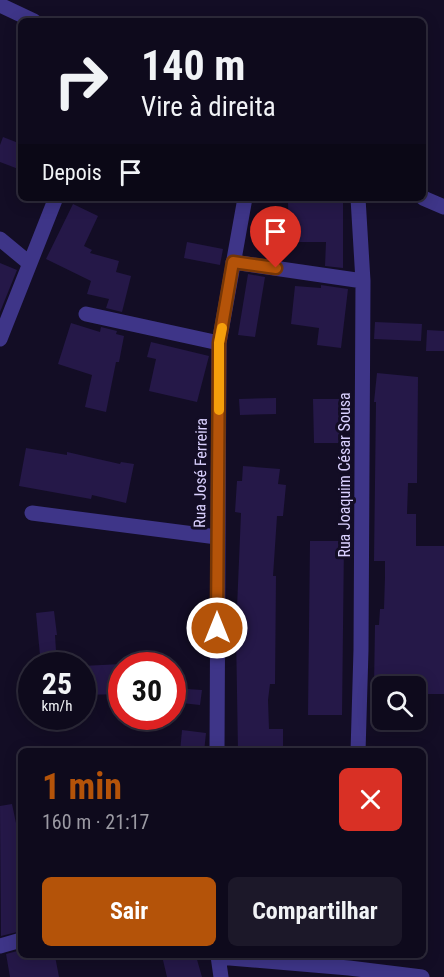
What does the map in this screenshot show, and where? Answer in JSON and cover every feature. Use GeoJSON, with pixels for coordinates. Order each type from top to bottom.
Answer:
{"type":"FeatureCollection","features":[{"type":"Feature","properties":{"kind":"street"},"geometry":{"type":"LineString","coordinates":[[0,5],[28,18]]}},
{"type":"Feature","properties":{"kind":"street"},"geometry":{"type":"LineString","coordinates":[[426,199],[444,207]]}},
{"type":"Feature","properties":{"kind":"street"},"geometry":{"type":"LineString","coordinates":[[0,339],[28,263],[55,201]]}},
{"type":"Feature","properties":{"kind":"street","name":"Rua José Ferreira"},"geometry":{"type":"LineString","coordinates":[[217,748],[219,343],[244,201]]}},
{"type":"Feature","properties":{"kind":"street","name":"Rua Joaquim César Sousa"},"geometry":{"type":"LineString","coordinates":[[358,201],[363,281],[361,651],[358,748]]}},
{"type":"Feature","properties":{"kind":"street"},"geometry":{"type":"LineString","coordinates":[[0,239],[28,263]]}},
{"type":"Feature","properties":{"kind":"street"},"geometry":{"type":"LineString","coordinates":[[233,262],[363,281]]}},
{"type":"Feature","properties":{"kind":"street"},"geometry":{"type":"LineString","coordinates":[[86,314],[219,343]]}},
{"type":"Feature","properties":{"kind":"street"},"geometry":{"type":"LineString","coordinates":[[32,513],[217,537]]}},
{"type":"Feature","properties":{"kind":"street"},"geometry":{"type":"LineString","coordinates":[[0,946],[18,941]]}},
{"type":"Feature","properties":{"kind":"street"},"geometry":{"type":"LineString","coordinates":[[218,958],[221,977]]}},
{"type":"Feature","properties":{"kind":"street"},"geometry":{"type":"LineString","coordinates":[[262,958],[350,962],[383,975],[422,977]]}},
{"type":"Feature","properties":{"kind":"building"},"geometry":{"type":"Polygon","coordinates":[[[3,137],[18,143],[18,169],[0,162],[0,145],[3,137]]]}},
{"type":"Feature","properties":{"kind":"building"},"geometry":{"type":"Polygon","coordinates":[[[343,202],[343,268],[325,266],[326,242],[289,242],[288,203],[343,202]]]}},
{"type":"Feature","properties":{"kind":"building"},"geometry":{"type":"Polygon","coordinates":[[[73,204],[98,216],[84,246],[92,250],[90,253],[119,261],[116,272],[131,276],[122,312],[106,308],[109,299],[87,294],[91,281],[46,259],[73,204]]]}},
{"type":"Feature","properties":{"kind":"building"},"geometry":{"type":"Polygon","coordinates":[[[187,242],[223,249],[220,265],[184,258],[187,242]]]}},
{"type":"Feature","properties":{"kind":"building"},"geometry":{"type":"Polygon","coordinates":[[[0,263],[17,270],[0,312],[0,263]]]}},
{"type":"Feature","properties":{"kind":"building"},"geometry":{"type":"Polygon","coordinates":[[[248,274],[265,277],[255,337],[238,335],[248,274]]]}},
{"type":"Feature","properties":{"kind":"building"},"geometry":{"type":"Polygon","coordinates":[[[321,285],[348,289],[341,348],[317,345],[319,328],[291,324],[295,286],[321,288],[321,285]]]}},
{"type":"Feature","properties":{"kind":"building"},"geometry":{"type":"Polygon","coordinates":[[[375,322],[422,324],[421,341],[374,339],[375,322]]]}},
{"type":"Feature","properties":{"kind":"building"},"geometry":{"type":"Polygon","coordinates":[[[71,323],[100,332],[101,327],[117,331],[116,334],[124,336],[106,412],[85,407],[92,375],[58,364],[71,323]]]}},
{"type":"Feature","properties":{"kind":"building"},"geometry":{"type":"Polygon","coordinates":[[[427,330],[444,331],[444,351],[426,351],[427,330]]]}},
{"type":"Feature","properties":{"kind":"building"},"geometry":{"type":"Polygon","coordinates":[[[151,342],[209,356],[197,402],[149,391],[156,359],[147,357],[151,342]]]}},
{"type":"Feature","properties":{"kind":"building"},"geometry":{"type":"Polygon","coordinates":[[[377,373],[418,377],[417,483],[408,483],[407,514],[416,514],[416,546],[444,546],[444,694],[426,694],[426,676],[374,676],[375,625],[379,625],[380,609],[384,609],[385,561],[374,561],[376,402],[374,402],[377,373]]]}},
{"type":"Feature","properties":{"kind":"building"},"geometry":{"type":"Polygon","coordinates":[[[276,398],[276,414],[240,415],[239,399],[276,398]]]}},
{"type":"Feature","properties":{"kind":"building"},"geometry":{"type":"Polygon","coordinates":[[[313,399],[344,399],[344,443],[314,443],[313,399]]]}},
{"type":"Feature","properties":{"kind":"building"},"geometry":{"type":"Polygon","coordinates":[[[26,448],[67,455],[67,452],[120,464],[121,462],[134,464],[126,503],[92,495],[91,499],[19,486],[26,448]]]}},
{"type":"Feature","properties":{"kind":"building"},"geometry":{"type":"Polygon","coordinates":[[[243,466],[280,469],[278,484],[286,485],[283,516],[277,516],[273,576],[276,576],[275,684],[270,684],[268,700],[269,729],[283,729],[283,748],[238,748],[236,632],[241,513],[235,512],[237,481],[242,481],[243,466]]]}},
{"type":"Feature","properties":{"kind":"building"},"geometry":{"type":"Polygon","coordinates":[[[310,541],[344,541],[342,715],[308,715],[310,541]]]}},
{"type":"Feature","properties":{"kind":"building"},"geometry":{"type":"Polygon","coordinates":[[[54,611],[56,652],[40,652],[36,613],[54,611]]]}},
{"type":"Feature","properties":{"kind":"building"},"geometry":{"type":"Polygon","coordinates":[[[96,665],[108,665],[108,694],[96,695],[96,665]]]}},
{"type":"Feature","properties":{"kind":"building"},"geometry":{"type":"Polygon","coordinates":[[[186,689],[202,690],[200,705],[186,704],[186,689]]]}},
{"type":"Feature","properties":{"kind":"building"},"geometry":{"type":"Polygon","coordinates":[[[182,730],[206,733],[204,748],[180,748],[182,730]]]}},
{"type":"Feature","properties":{"kind":"building"},"geometry":{"type":"Polygon","coordinates":[[[12,804],[18,833],[18,932],[1,936],[0,806],[12,804]]]}},
{"type":"Feature","properties":{"kind":"building"},"geometry":{"type":"Polygon","coordinates":[[[18,951],[18,958],[55,958],[59,977],[10,977],[6,954],[18,951]]]}},
{"type":"Feature","properties":{"kind":"building"},"geometry":{"type":"Polygon","coordinates":[[[162,958],[197,958],[202,977],[167,977],[162,958]]]}},
{"type":"Feature","properties":{"kind":"slow traffic"},"geometry":{"type":"LineString","coordinates":[[219,410],[219,343],[222,328]]}},
{"type":"Feature","properties":{"kind":"route"},"geometry":{"type":"LineString","coordinates":[[217,628],[219,343],[233,262],[276,268]]}}]}
